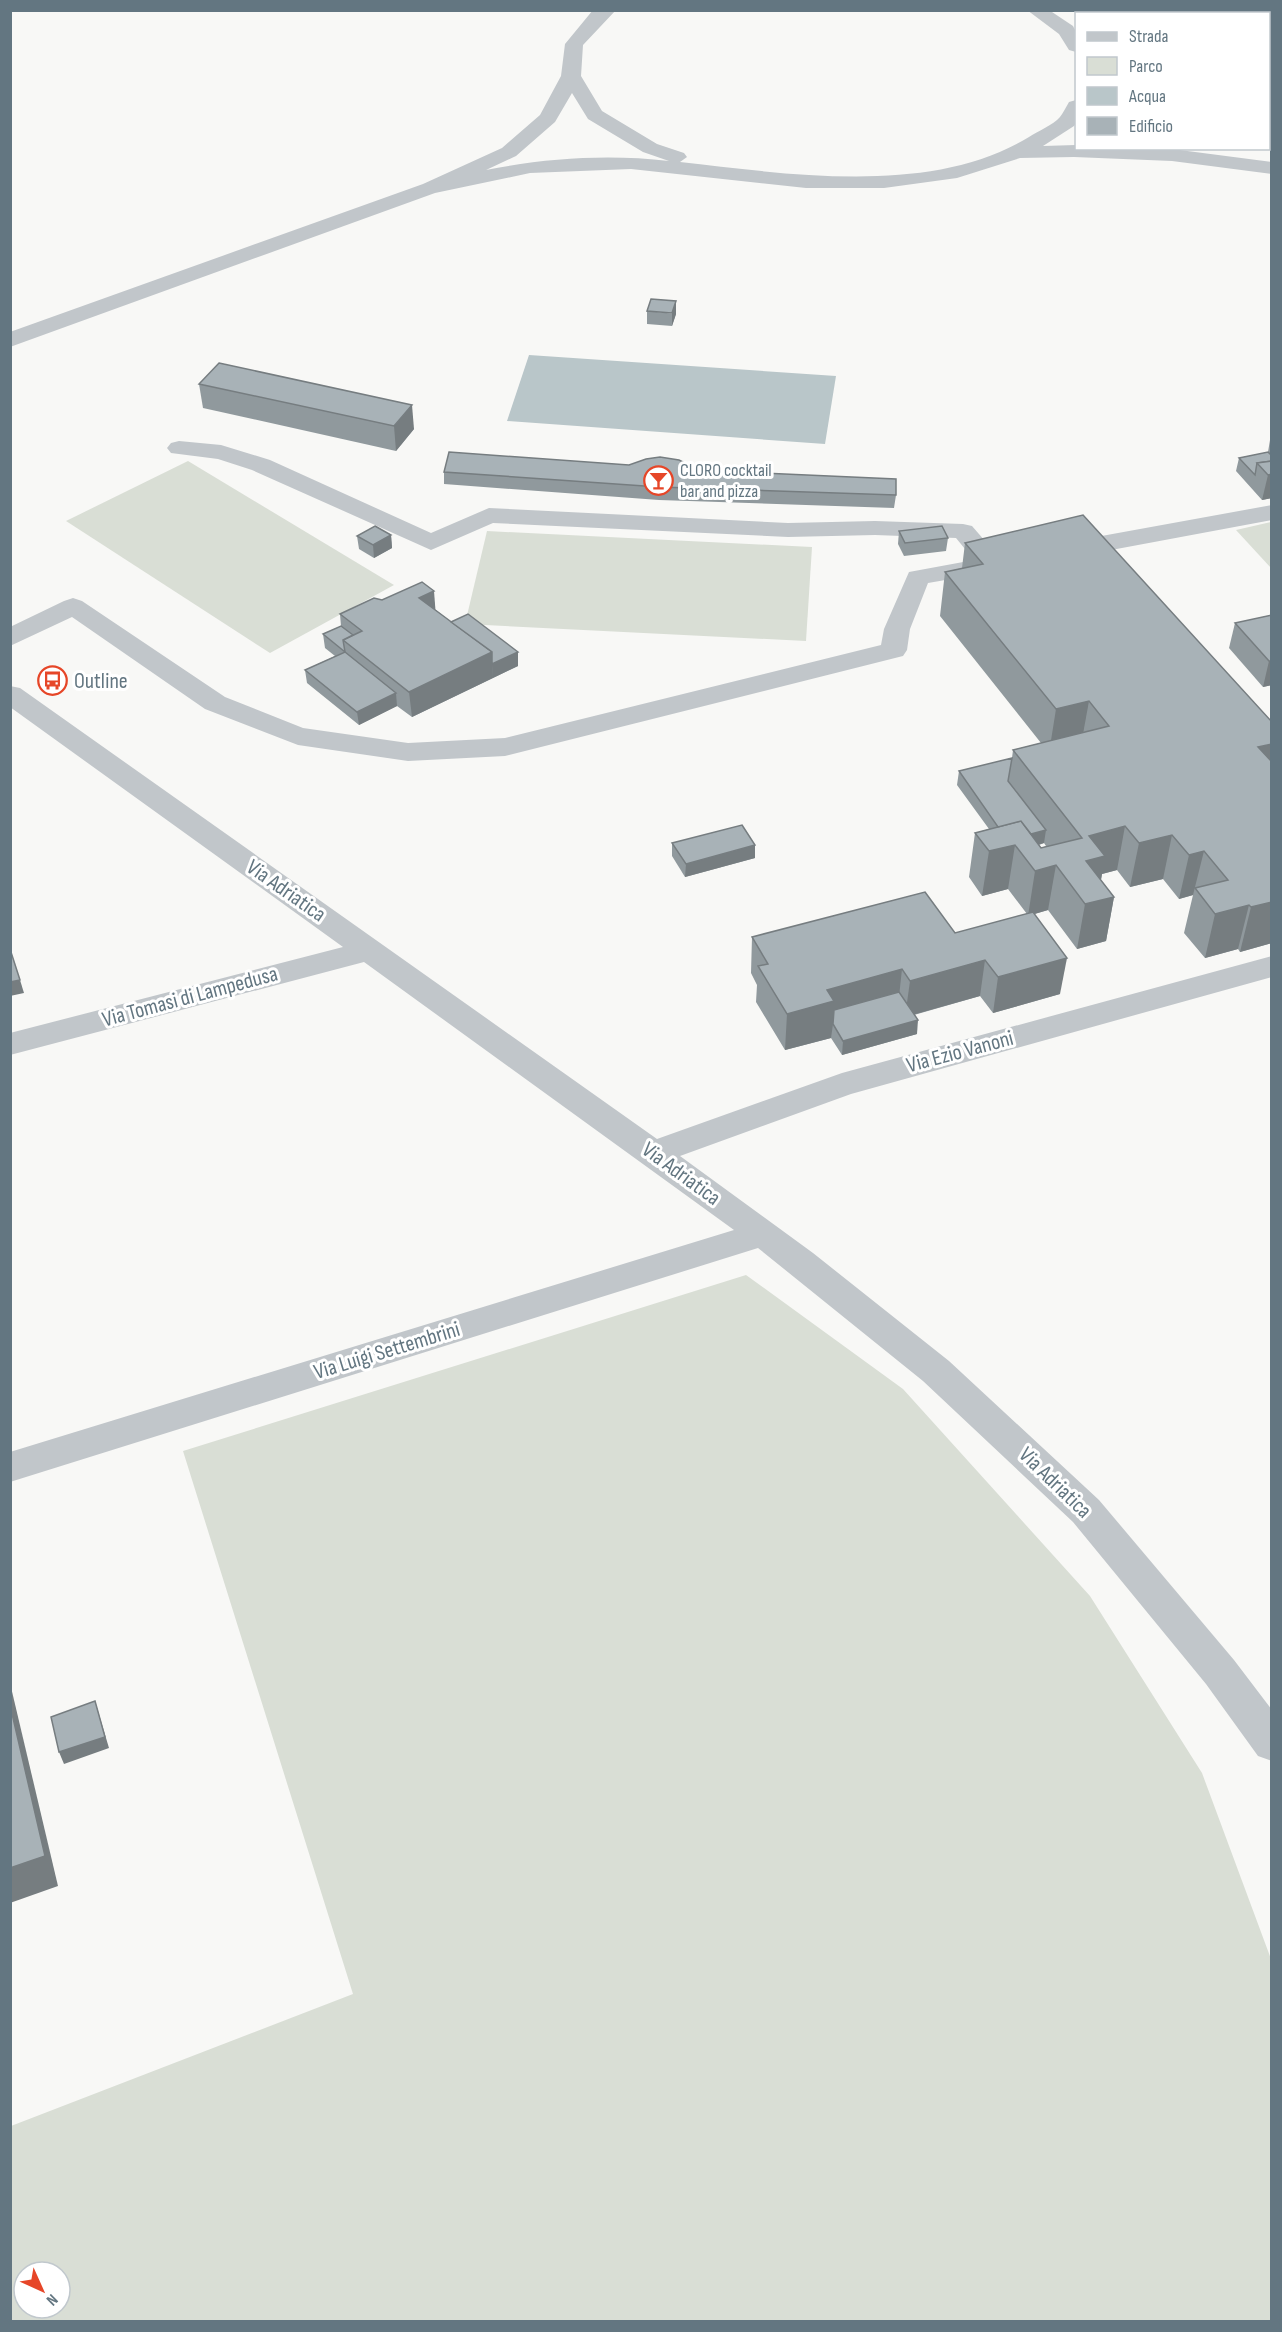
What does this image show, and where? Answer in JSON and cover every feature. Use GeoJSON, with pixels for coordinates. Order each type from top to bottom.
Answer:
{"type":"FeatureCollection","features":[{"type":"Feature","properties":{"kind":"street"},"geometry":{"type":"LineString","coordinates":[[10,340],[430,188],[509,152],[548,118],[571,76],[574,44],[599,15],[607,10]]}},
{"type":"Feature","properties":{"kind":"street"},"geometry":{"type":"LineString","coordinates":[[1036,10],[1071,38]]}},
{"type":"Feature","properties":{"kind":"street"},"geometry":{"type":"LineString","coordinates":[[1059,10],[1071,38]]}},
{"type":"Feature","properties":{"kind":"street"},"geometry":{"type":"LineString","coordinates":[[571,76],[594,115],[650,148],[730,173]]}},
{"type":"Feature","properties":{"kind":"street"},"geometry":{"type":"LineString","coordinates":[[430,188],[530,167],[631,163],[806,182],[884,182],[957,172],[1018,152],[1066,122],[1075,109]]}},
{"type":"Feature","properties":{"kind":"street"},"geometry":{"type":"LineString","coordinates":[[1214,150],[1272,168]]}},
{"type":"Feature","properties":{"kind":"street"},"geometry":{"type":"LineString","coordinates":[[1018,152],[1074,151],[1172,155],[1272,168]]}},
{"type":"Feature","properties":{"kind":"street"},"geometry":{"type":"LineString","coordinates":[[179,448],[220,452],[261,465],[431,542],[489,515],[788,530],[875,528],[952,530],[963,531],[1014,560]]}},
{"type":"Feature","properties":{"kind":"street"},"geometry":{"type":"LineString","coordinates":[[10,638],[73,606],[215,703],[298,736],[408,752],[505,747],[894,650],[897,629],[918,577],[1272,512]]}},
{"type":"Feature","properties":{"kind":"street","name":"Via Adriatica"},"geometry":{"type":"LineString","coordinates":[[10,694],[653,1153],[763,1234],[936,1371],[1086,1511],[1220,1672],[1272,1743]]}},
{"type":"Feature","properties":{"kind":"street","name":"Via Tomasi di Lampedusa"},"geometry":{"type":"LineString","coordinates":[[10,1044],[370,950]]}},
{"type":"Feature","properties":{"kind":"street","name":"Via Ezio Vanoni"},"geometry":{"type":"LineString","coordinates":[[653,1153],[842,1085],[1272,966]]}},
{"type":"Feature","properties":{"kind":"street","name":"Via Luigi Settembrini"},"geometry":{"type":"LineString","coordinates":[[10,1467],[763,1234]]}},
{"type":"Feature","properties":{"kind":"green space"},"geometry":{"type":"Polygon","coordinates":[[[188,461],[394,585],[270,653],[66,521],[188,461]]]}},
{"type":"Feature","properties":{"kind":"green space"},"geometry":{"type":"Polygon","coordinates":[[[1272,522],[1271,568],[1236,530],[1272,522]]]}},
{"type":"Feature","properties":{"kind":"green space"},"geometry":{"type":"Polygon","coordinates":[[[487,531],[812,547],[806,641],[465,624],[487,531]]]}},
{"type":"Feature","properties":{"kind":"green space"},"geometry":{"type":"Polygon","coordinates":[[[746,1275],[903,1389],[1090,1596],[1202,1773],[1271,1959],[1271,2321],[11,2321],[11,2126],[353,1994],[183,1451],[746,1275]]]}},
{"type":"Feature","properties":{"kind":"water"},"geometry":{"type":"Polygon","coordinates":[[[529,355],[836,376],[825,444],[507,421],[529,355]]]}},
{"type":"Feature","properties":{"kind":"building"},"geometry":{"type":"Polygon","coordinates":[[[651,299],[676,301],[672,313],[647,311],[651,299]]]}},
{"type":"Feature","properties":{"kind":"building"},"geometry":{"type":"Polygon","coordinates":[[[219,363],[412,405],[394,426],[199,384],[219,363]]]}},
{"type":"Feature","properties":{"kind":"building"},"geometry":{"type":"Polygon","coordinates":[[[449,452],[629,465],[660,457],[679,460],[699,470],[896,479],[896,495],[659,487],[444,472],[449,452]]]}},
{"type":"Feature","properties":{"kind":"building"},"geometry":{"type":"Polygon","coordinates":[[[1268,452],[1272,456],[1272,461],[1257,463],[1255,475],[1239,458],[1268,452]]]}},
{"type":"Feature","properties":{"kind":"building"},"geometry":{"type":"Polygon","coordinates":[[[1272,461],[1272,474],[1268,475],[1257,463],[1272,461]]]}},
{"type":"Feature","properties":{"kind":"building"},"geometry":{"type":"Polygon","coordinates":[[[1083,515],[1272,722],[1272,744],[1258,747],[1272,762],[1272,902],[1251,907],[1249,905],[1215,914],[1195,888],[1228,880],[1204,851],[1189,855],[1172,835],[1139,843],[1125,826],[1089,836],[1105,856],[1086,861],[1114,897],[1085,904],[1056,865],[1035,871],[1015,845],[989,851],[975,833],[1021,821],[1041,848],[1082,838],[1013,750],[1109,726],[1089,701],[1056,709],[945,572],[983,564],[965,543],[1083,515]]]}},
{"type":"Feature","properties":{"kind":"building"},"geometry":{"type":"Polygon","coordinates":[[[375,526],[391,535],[373,545],[357,536],[375,526]]]}},
{"type":"Feature","properties":{"kind":"building"},"geometry":{"type":"Polygon","coordinates":[[[942,526],[948,538],[905,543],[899,531],[942,526]]]}},
{"type":"Feature","properties":{"kind":"building"},"geometry":{"type":"Polygon","coordinates":[[[422,582],[434,591],[419,598],[492,652],[409,692],[343,640],[362,631],[340,614],[374,598],[382,600],[422,582]]]}},
{"type":"Feature","properties":{"kind":"building"},"geometry":{"type":"Polygon","coordinates":[[[468,614],[518,652],[492,664],[492,652],[451,622],[468,614]]]}},
{"type":"Feature","properties":{"kind":"building"},"geometry":{"type":"Polygon","coordinates":[[[1272,615],[1272,661],[1269,661],[1235,623],[1272,615]]]}},
{"type":"Feature","properties":{"kind":"building"},"geometry":{"type":"Polygon","coordinates":[[[341,626],[353,635],[343,640],[345,652],[323,634],[341,626]]]}},
{"type":"Feature","properties":{"kind":"building"},"geometry":{"type":"Polygon","coordinates":[[[345,652],[396,693],[357,712],[305,670],[345,652]]]}},
{"type":"Feature","properties":{"kind":"building"},"geometry":{"type":"Polygon","coordinates":[[[1012,758],[1008,781],[1046,830],[1031,834],[1021,821],[998,827],[959,771],[1012,758]]]}},
{"type":"Feature","properties":{"kind":"building"},"geometry":{"type":"Polygon","coordinates":[[[742,825],[755,845],[686,864],[672,843],[742,825]]]}},
{"type":"Feature","properties":{"kind":"building"},"geometry":{"type":"Polygon","coordinates":[[[925,892],[955,933],[1033,912],[1067,958],[998,977],[985,960],[910,981],[902,969],[827,990],[834,1001],[787,1014],[758,966],[768,964],[752,937],[925,892]]]}},
{"type":"Feature","properties":{"kind":"building"},"geometry":{"type":"Polygon","coordinates":[[[10,949],[20,980],[10,982],[10,949]]]}},
{"type":"Feature","properties":{"kind":"building"},"geometry":{"type":"Polygon","coordinates":[[[899,992],[918,1020],[843,1041],[833,1024],[834,1010],[899,992]]]}},
{"type":"Feature","properties":{"kind":"building"},"geometry":{"type":"Polygon","coordinates":[[[95,1701],[105,1737],[59,1752],[51,1717],[95,1701]]]}},
{"type":"Feature","properties":{"kind":"building"},"geometry":{"type":"Polygon","coordinates":[[[10,1705],[45,1856],[10,1868],[10,1705]]]}},
{"type":"Feature","properties":{"kind":"place","name":"CLORO cocktail bar and pizza"},"geometry":{"type":"Point","coordinates":[659,480]}},
{"type":"Feature","properties":{"kind":"place","name":"Outline"},"geometry":{"type":"Point","coordinates":[53,681]}}]}
